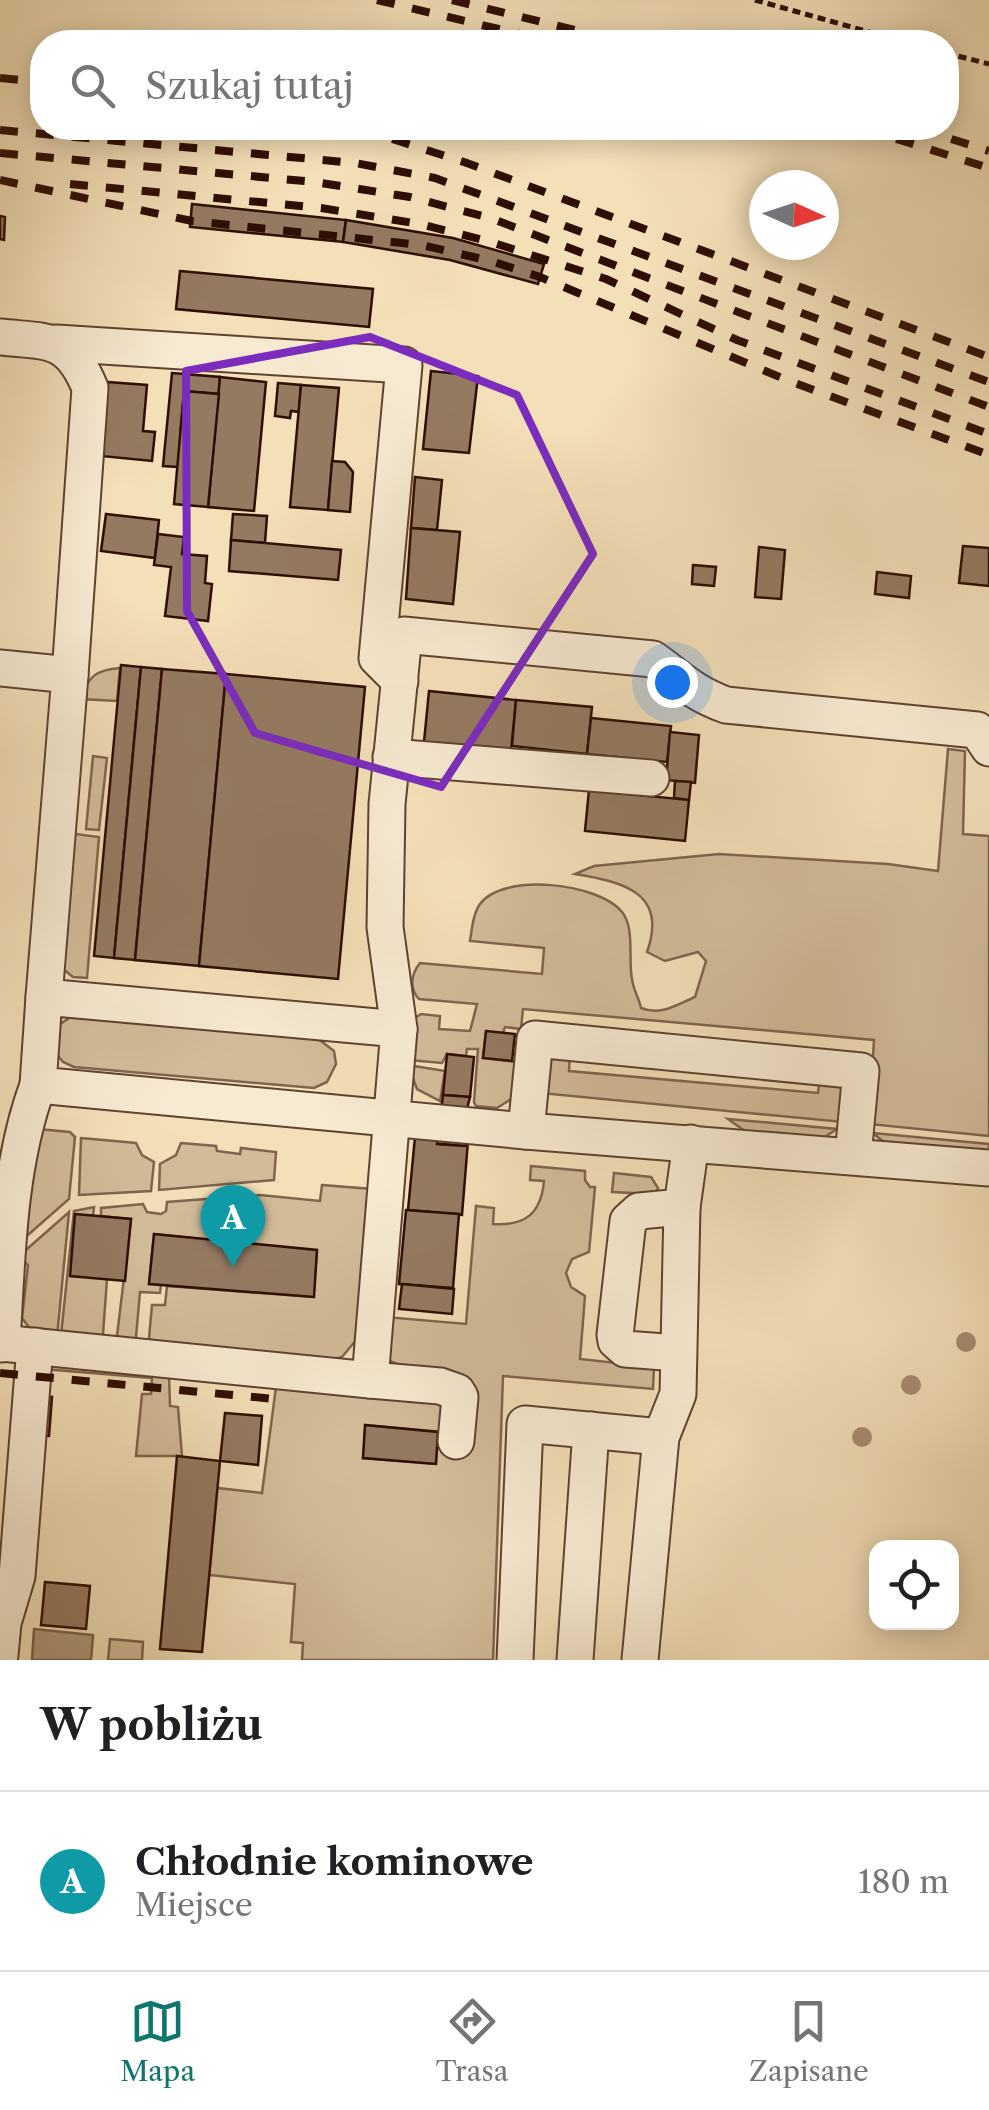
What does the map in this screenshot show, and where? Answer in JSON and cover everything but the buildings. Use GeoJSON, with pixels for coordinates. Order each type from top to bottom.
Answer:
{"type":"FeatureCollection","features":[{"type":"Feature","properties":{"kind":"street"},"geometry":{"type":"LineString","coordinates":[[0,338],[404,366],[377,658],[400,680]]}},
{"type":"Feature","properties":{"kind":"street"},"geometry":{"type":"LineString","coordinates":[[0,1655],[3,1623],[17,1576],[12,1345],[6,1265],[22,1129],[38,1085],[90,388],[76,362],[56,343]]}},
{"type":"Feature","properties":{"kind":"street"},"geometry":{"type":"LineString","coordinates":[[370,1380],[398,1029],[385,927],[387,804],[404,635],[653,659],[704,697],[726,705],[977,730],[989,748]]}},
{"type":"Feature","properties":{"kind":"street"},"geometry":{"type":"LineString","coordinates":[[0,668],[70,674]]}},
{"type":"Feature","properties":{"kind":"street"},"geometry":{"type":"LineString","coordinates":[[392,756],[651,778]]}},
{"type":"Feature","properties":{"kind":"street"},"geometry":{"type":"LineString","coordinates":[[44,996],[398,1029]]}},
{"type":"Feature","properties":{"kind":"street"},"geometry":{"type":"LineString","coordinates":[[526,1130],[535,1039],[861,1071],[853,1156]]}},
{"type":"Feature","properties":{"kind":"street"},"geometry":{"type":"LineString","coordinates":[[38,1085],[989,1168]]}},
{"type":"Feature","properties":{"kind":"street"},"geometry":{"type":"LineString","coordinates":[[640,1660],[661,1437],[678,1394],[682,1207],[691,1143]]}},
{"type":"Feature","properties":{"kind":"street"},"geometry":{"type":"LineString","coordinates":[[678,1353],[625,1350],[616,1335],[628,1221],[639,1211],[682,1207]]}},
{"type":"Feature","properties":{"kind":"street"},"geometry":{"type":"LineString","coordinates":[[12,1345],[440,1386],[457,1392],[460,1398],[456,1441]]}},
{"type":"Feature","properties":{"kind":"street"},"geometry":{"type":"LineString","coordinates":[[516,1660],[526,1424],[661,1437]]}},
{"type":"Feature","properties":{"kind":"street"},"geometry":{"type":"LineString","coordinates":[[575,1660],[591,1430]]}},
{"type":"Feature","properties":{"kind":"path"},"geometry":{"type":"LineString","coordinates":[[755,0],[862,30]]}},
{"type":"Feature","properties":{"kind":"path"},"geometry":{"type":"LineString","coordinates":[[959,57],[989,64]]}},
{"type":"Feature","properties":{"kind":"highlighted area"},"geometry":{"type":"Polygon","coordinates":[[[370,337],[517,395],[593,554],[441,787],[255,733],[187,611],[186,371],[370,337]]]}},
{"type":"Feature","properties":{"kind":"shaded area"},"geometry":{"type":"Polygon","coordinates":[[[120,668],[117,701],[81,699],[94,676],[120,668]]]}},
{"type":"Feature","properties":{"kind":"shaded area"},"geometry":{"type":"Polygon","coordinates":[[[948,749],[965,751],[963,834],[989,836],[989,1136],[869,1124],[874,1040],[523,1009],[521,1029],[505,1027],[503,1033],[486,1032],[483,1058],[517,1062],[511,1099],[497,1108],[476,1106],[474,1102],[478,1049],[467,1049],[466,1056],[447,1054],[442,1063],[409,1060],[415,1018],[421,1014],[440,1016],[439,1029],[470,1031],[477,1004],[419,999],[412,981],[420,963],[542,974],[544,948],[470,941],[478,908],[492,894],[509,888],[551,885],[573,888],[610,902],[626,919],[632,979],[641,1008],[668,1008],[695,997],[706,961],[698,952],[665,961],[647,952],[652,916],[637,894],[610,881],[575,874],[594,866],[719,854],[888,864],[938,871],[948,749]]]}},
{"type":"Feature","properties":{"kind":"shaded area"},"geometry":{"type":"Polygon","coordinates":[[[93,756],[107,758],[99,830],[86,829],[93,756]]]}},
{"type":"Feature","properties":{"kind":"shaded area"},"geometry":{"type":"Polygon","coordinates":[[[68,833],[99,837],[87,978],[73,977],[63,969],[68,833]]]}},
{"type":"Feature","properties":{"kind":"shaded area"},"geometry":{"type":"Polygon","coordinates":[[[72,1016],[317,1038],[334,1051],[336,1064],[327,1082],[314,1088],[74,1067],[55,1052],[56,1027],[72,1016]]]}},
{"type":"Feature","properties":{"kind":"shaded area"},"geometry":{"type":"Polygon","coordinates":[[[570,1052],[569,1071],[818,1093],[820,1074],[844,1086],[843,1122],[540,1093],[545,1058],[570,1052]]]}},
{"type":"Feature","properties":{"kind":"shaded area"},"geometry":{"type":"Polygon","coordinates":[[[408,1065],[445,1071],[440,1101],[417,1089],[408,1065]]]}},
{"type":"Feature","properties":{"kind":"shaded area"},"geometry":{"type":"Polygon","coordinates":[[[728,1119],[837,1129],[823,1138],[745,1131],[728,1119]]]}},
{"type":"Feature","properties":{"kind":"shaded area"},"geometry":{"type":"Polygon","coordinates":[[[38,1129],[70,1132],[75,1137],[69,1199],[20,1242],[38,1129]]]}},
{"type":"Feature","properties":{"kind":"shaded area"},"geometry":{"type":"Polygon","coordinates":[[[873,1133],[989,1144],[989,1154],[886,1144],[873,1133]]]}},
{"type":"Feature","properties":{"kind":"shaded area"},"geometry":{"type":"Polygon","coordinates":[[[81,1138],[136,1143],[142,1155],[154,1162],[151,1191],[79,1195],[81,1138]]]}},
{"type":"Feature","properties":{"kind":"shaded area"},"geometry":{"type":"Polygon","coordinates":[[[181,1143],[216,1146],[217,1151],[240,1154],[241,1148],[276,1152],[274,1180],[159,1190],[160,1164],[176,1155],[181,1143]]]}},
{"type":"Feature","properties":{"kind":"shaded area"},"geometry":{"type":"Polygon","coordinates":[[[531,1166],[585,1171],[585,1180],[595,1187],[589,1252],[572,1259],[566,1273],[571,1287],[585,1296],[580,1359],[654,1367],[653,1389],[503,1376],[493,1660],[302,1660],[303,1643],[291,1642],[295,1584],[209,1575],[217,1488],[262,1493],[276,1387],[443,1403],[443,1432],[366,1425],[363,1458],[435,1464],[437,1445],[467,1447],[471,1396],[390,1361],[386,1356],[386,1317],[466,1324],[476,1206],[494,1208],[493,1224],[514,1223],[529,1216],[539,1202],[544,1181],[530,1180],[531,1166]]]}},
{"type":"Feature","properties":{"kind":"shaded area"},"geometry":{"type":"Polygon","coordinates":[[[614,1173],[651,1177],[658,1188],[655,1194],[612,1192],[614,1173]]]}},
{"type":"Feature","properties":{"kind":"shaded area"},"geometry":{"type":"Polygon","coordinates":[[[322,1185],[372,1189],[357,1339],[342,1357],[326,1361],[157,1347],[149,1338],[152,1305],[165,1305],[167,1286],[313,1297],[317,1251],[154,1234],[149,1283],[161,1285],[160,1293],[140,1292],[136,1337],[130,1344],[117,1336],[131,1219],[101,1216],[101,1208],[143,1204],[147,1212],[161,1214],[166,1211],[167,1202],[260,1195],[320,1201],[322,1185]]]}},
{"type":"Feature","properties":{"kind":"shaded area"},"geometry":{"type":"Polygon","coordinates":[[[94,1207],[107,1279],[103,1334],[93,1342],[61,1335],[74,1211],[94,1207]]]}},
{"type":"Feature","properties":{"kind":"shaded area"},"geometry":{"type":"Polygon","coordinates":[[[69,1212],[57,1337],[33,1333],[22,1318],[28,1265],[18,1257],[69,1212]]]}},
{"type":"Feature","properties":{"kind":"shaded area"},"geometry":{"type":"Polygon","coordinates":[[[46,1363],[169,1375],[170,1406],[178,1407],[182,1456],[136,1456],[142,1394],[151,1394],[152,1378],[42,1369],[46,1363]]]}},
{"type":"Feature","properties":{"kind":"shaded area"},"geometry":{"type":"Polygon","coordinates":[[[34,1629],[93,1635],[91,1660],[32,1660],[34,1629]]]}},
{"type":"Feature","properties":{"kind":"shaded area"},"geometry":{"type":"Polygon","coordinates":[[[110,1639],[143,1642],[142,1660],[108,1660],[110,1639]]]}},
{"type":"Feature","properties":{"kind":"railway"},"geometry":{"type":"LineString","coordinates":[[377,0],[503,30]]}},
{"type":"Feature","properties":{"kind":"railway"},"geometry":{"type":"LineString","coordinates":[[452,0],[575,30]]}},
{"type":"Feature","properties":{"kind":"railway"},"geometry":{"type":"LineString","coordinates":[[0,78],[30,81]]}},
{"type":"Feature","properties":{"kind":"railway"},"geometry":{"type":"LineString","coordinates":[[0,130],[30,133]]}},
{"type":"Feature","properties":{"kind":"railway"},"geometry":{"type":"LineString","coordinates":[[108,140],[355,163],[435,178],[989,382]]}},
{"type":"Feature","properties":{"kind":"railway"},"geometry":{"type":"LineString","coordinates":[[395,140],[989,357]]}},
{"type":"Feature","properties":{"kind":"railway"},"geometry":{"type":"LineString","coordinates":[[900,140],[989,168]]}},
{"type":"Feature","properties":{"kind":"railway"},"geometry":{"type":"LineString","coordinates":[[955,140],[989,151]]}},
{"type":"Feature","properties":{"kind":"railway"},"geometry":{"type":"LineString","coordinates":[[0,153],[315,182],[410,197],[490,218],[989,407]]}},
{"type":"Feature","properties":{"kind":"railway"},"geometry":{"type":"LineString","coordinates":[[0,180],[192,221],[421,245],[491,261],[540,277],[787,380],[989,455]]}},
{"type":"Feature","properties":{"kind":"railway"},"geometry":{"type":"LineString","coordinates":[[70,184],[321,208],[420,224],[491,242],[606,279],[737,340],[989,434]]}},
{"type":"Feature","properties":{"kind":"railway"},"geometry":{"type":"LineString","coordinates":[[0,1373],[285,1400]]}},
{"type":"Feature","properties":{"kind":"place","name":"Chłodnie kominowe"},"geometry":{"type":"Point","coordinates":[233,1267]}}]}
